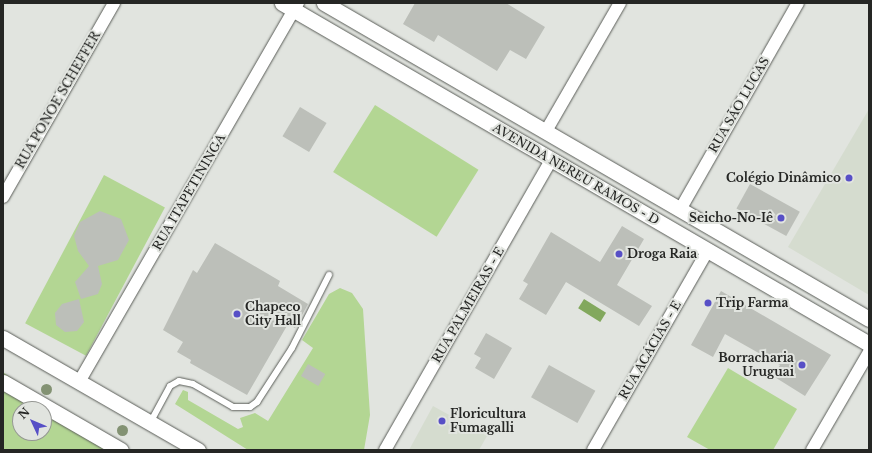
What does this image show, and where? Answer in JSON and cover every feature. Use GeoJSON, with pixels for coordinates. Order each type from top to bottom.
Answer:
{"type":"FeatureCollection","features":[{"type":"Feature","properties":{"kind":"street","name":"RUA PONOE SCHEFFER"},"geometry":{"type":"LineString","coordinates":[[3,197],[114,3]]}},
{"type":"Feature","properties":{"kind":"street","name":"AVENIDA NEREU RAMOS - D"},"geometry":{"type":"LineString","coordinates":[[324,3],[680,208],[869,319]]}},
{"type":"Feature","properties":{"kind":"street"},"geometry":{"type":"LineString","coordinates":[[546,131],[620,3]]}},
{"type":"Feature","properties":{"kind":"street","name":"RUA SÃO LUCAS"},"geometry":{"type":"LineString","coordinates":[[680,208],[798,3]]}},
{"type":"Feature","properties":{"kind":"street","name":"AVENIDA NEREU RAMOS - D"},"geometry":{"type":"LineString","coordinates":[[291,5],[551,160],[869,344]]}},
{"type":"Feature","properties":{"kind":"street","name":"RUA ITAPETININGA"},"geometry":{"type":"LineString","coordinates":[[79,382],[291,5]]}},
{"type":"Feature","properties":{"kind":"street","name":"RUA PALMEIRAS - E"},"geometry":{"type":"LineString","coordinates":[[385,450],[551,160]]}},
{"type":"Feature","properties":{"kind":"street","name":"RUA ACÁCIAS - E"},"geometry":{"type":"LineString","coordinates":[[593,450],[708,250]]}},
{"type":"Feature","properties":{"kind":"street"},"geometry":{"type":"LineString","coordinates":[[3,338],[198,450]]}},
{"type":"Feature","properties":{"kind":"street"},"geometry":{"type":"LineString","coordinates":[[812,450],[869,352]]}},
{"type":"Feature","properties":{"kind":"street"},"geometry":{"type":"LineString","coordinates":[[3,382],[122,450]]}},
{"type":"Feature","properties":{"kind":"lane"},"geometry":{"type":"LineString","coordinates":[[150,422],[170,386],[179,381],[193,384],[233,407],[250,407],[258,402],[292,348],[329,276]]}},
{"type":"Feature","properties":{"kind":"shaded area"},"geometry":{"type":"Polygon","coordinates":[[[375,105],[478,170],[437,237],[333,172],[375,105]]]}},
{"type":"Feature","properties":{"kind":"shaded area","name":"Colégio Dinâmico"},"geometry":{"type":"Polygon","coordinates":[[[869,109],[869,295],[788,247],[869,109]]]}},
{"type":"Feature","properties":{"kind":"shaded area"},"geometry":{"type":"Polygon","coordinates":[[[104,175],[165,207],[86,356],[25,323],[104,175]]]}},
{"type":"Feature","properties":{"kind":"shaded area"},"geometry":{"type":"Polygon","coordinates":[[[340,288],[352,293],[363,309],[370,415],[364,450],[248,450],[175,404],[183,390],[188,392],[188,400],[238,429],[243,427],[240,418],[255,413],[268,421],[313,348],[302,340],[329,294],[340,288]]]}},
{"type":"Feature","properties":{"kind":"shaded area"},"geometry":{"type":"Polygon","coordinates":[[[584,299],[606,313],[600,322],[578,308],[584,299]]]}},
{"type":"Feature","properties":{"kind":"shaded area"},"geometry":{"type":"Polygon","coordinates":[[[728,368],[797,409],[773,450],[710,450],[687,437],[728,368]]]}},
{"type":"Feature","properties":{"kind":"shaded area"},"geometry":{"type":"Polygon","coordinates":[[[3,372],[42,401],[12,401],[12,441],[52,441],[52,409],[107,450],[3,450],[3,372]]]}},
{"type":"Feature","properties":{"kind":"shaded area","name":"Floricultura Fumagalli"},"geometry":{"type":"Polygon","coordinates":[[[433,406],[487,436],[479,450],[409,450],[433,406]]]}},
{"type":"Feature","properties":{"kind":"building"},"geometry":{"type":"Polygon","coordinates":[[[415,3],[506,3],[545,27],[526,59],[510,50],[497,71],[438,35],[434,42],[403,24],[415,3]]]}},
{"type":"Feature","properties":{"kind":"building"},"geometry":{"type":"Polygon","coordinates":[[[300,107],[327,123],[309,152],[282,136],[300,107]]]}},
{"type":"Feature","properties":{"kind":"building"},"geometry":{"type":"Polygon","coordinates":[[[750,184],[800,212],[786,236],[736,208],[750,184]]]}},
{"type":"Feature","properties":{"kind":"building"},"geometry":{"type":"Polygon","coordinates":[[[100,211],[121,219],[129,240],[118,260],[98,266],[102,284],[98,294],[81,299],[75,282],[89,266],[78,251],[74,236],[80,222],[100,211]]]}},
{"type":"Feature","properties":{"kind":"building"},"geometry":{"type":"Polygon","coordinates":[[[622,226],[644,239],[617,285],[652,306],[639,326],[566,282],[546,315],[519,299],[528,284],[523,281],[551,232],[600,262],[622,226]]]}},
{"type":"Feature","properties":{"kind":"building","name":"Chapeco City Hall"},"geometry":{"type":"Polygon","coordinates":[[[215,243],[280,281],[278,286],[308,304],[295,328],[288,324],[247,395],[190,363],[191,360],[177,352],[183,342],[163,330],[193,270],[197,273],[215,243]]]}},
{"type":"Feature","properties":{"kind":"building"},"geometry":{"type":"Polygon","coordinates":[[[721,291],[831,355],[805,396],[773,376],[780,365],[725,334],[713,357],[691,345],[721,291]]]}},
{"type":"Feature","properties":{"kind":"building"},"geometry":{"type":"Polygon","coordinates":[[[79,299],[84,322],[77,331],[65,332],[56,325],[55,313],[62,304],[79,299]]]}},
{"type":"Feature","properties":{"kind":"building"},"geometry":{"type":"Polygon","coordinates":[[[486,333],[512,348],[494,379],[475,368],[481,358],[474,354],[486,333]]]}},
{"type":"Feature","properties":{"kind":"building"},"geometry":{"type":"Polygon","coordinates":[[[308,364],[325,374],[318,386],[301,376],[308,364]]]}},
{"type":"Feature","properties":{"kind":"building"},"geometry":{"type":"Polygon","coordinates":[[[549,365],[595,391],[577,423],[531,397],[549,365]]]}},
{"type":"Feature","properties":{"kind":"place","name":"Colégio Dinâmico"},"geometry":{"type":"Point","coordinates":[849,178]}},
{"type":"Feature","properties":{"kind":"place","name":"Seicho-No-Iê"},"geometry":{"type":"Point","coordinates":[781,218]}},
{"type":"Feature","properties":{"kind":"place","name":"Droga Raia"},"geometry":{"type":"Point","coordinates":[619,254]}},
{"type":"Feature","properties":{"kind":"place","name":"Trip Farma"},"geometry":{"type":"Point","coordinates":[708,303]}},
{"type":"Feature","properties":{"kind":"place","name":"Chapeco City Hall"},"geometry":{"type":"Point","coordinates":[237,314]}},
{"type":"Feature","properties":{"kind":"place","name":"Borracharia Uruguai"},"geometry":{"type":"Point","coordinates":[802,365]}},
{"type":"Feature","properties":{"kind":"place","name":"Floricultura Fumagalli"},"geometry":{"type":"Point","coordinates":[442,421]}}]}
